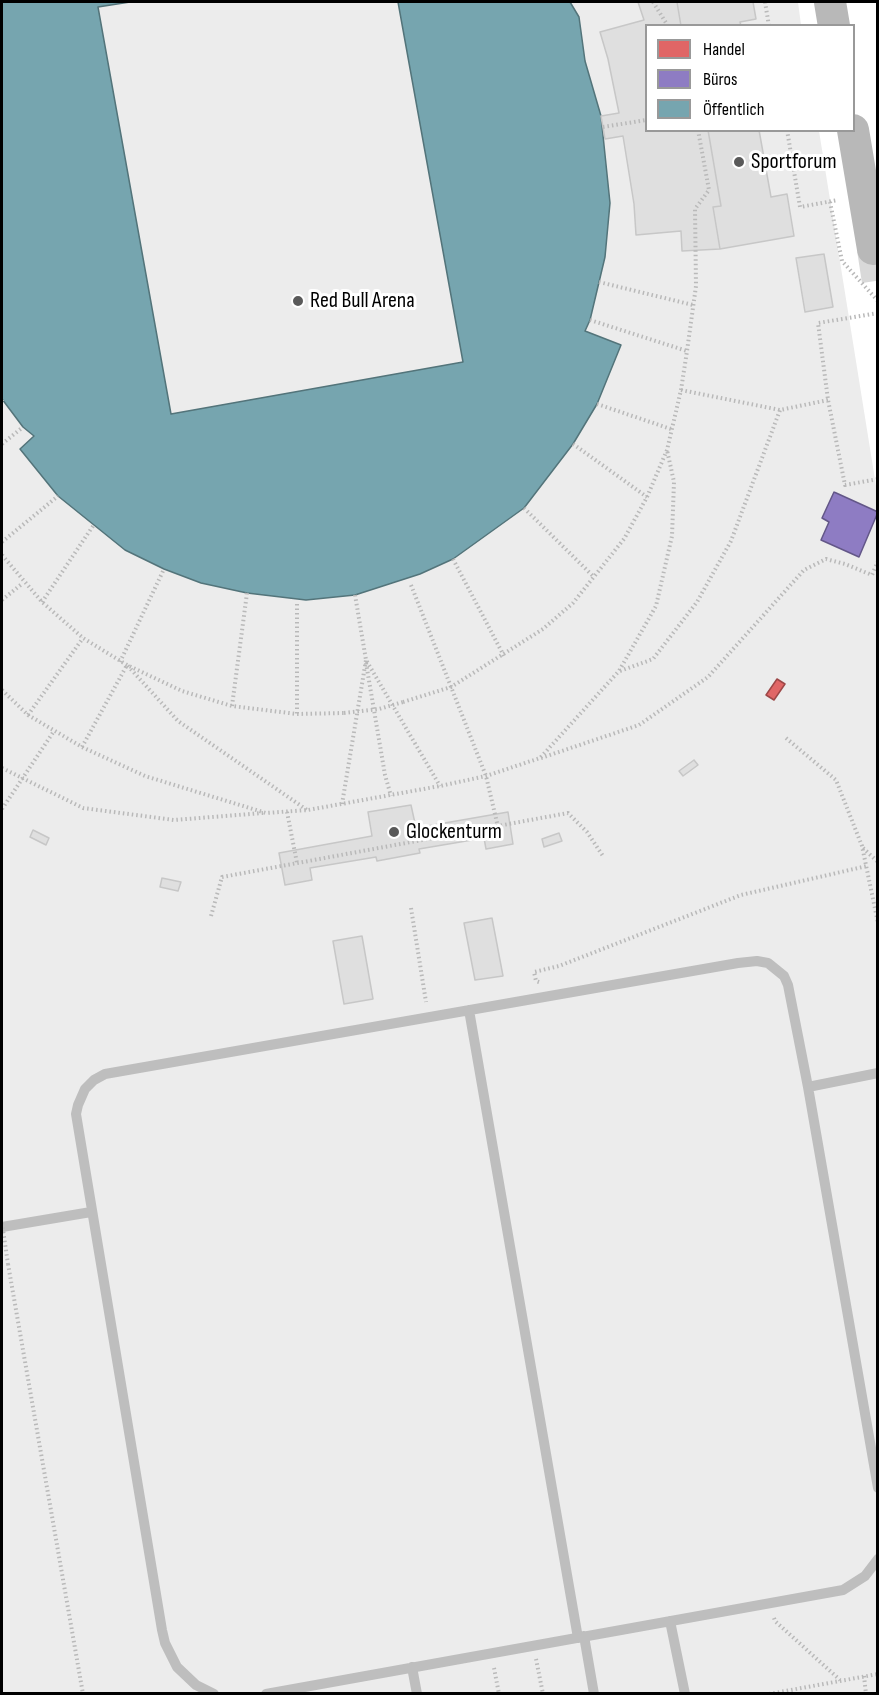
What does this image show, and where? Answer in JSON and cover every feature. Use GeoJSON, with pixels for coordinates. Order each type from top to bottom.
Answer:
{"type":"FeatureCollection","features":[{"type":"Feature","properties":{"kind":"main road"},"geometry":{"type":"LineString","coordinates":[[830,2],[834,24]]}},
{"type":"Feature","properties":{"kind":"main road"},"geometry":{"type":"LineString","coordinates":[[853,132],[873,249]]}},
{"type":"Feature","properties":{"kind":"lane"},"geometry":{"type":"LineString","coordinates":[[214,1694],[186,1677],[173,1662],[165,1644],[76,1114],[86,1089],[94,1080],[105,1074],[738,963],[757,961],[768,963],[777,968],[788,985],[878,1488]]}},
{"type":"Feature","properties":{"kind":"lane"},"geometry":{"type":"LineString","coordinates":[[470,1010],[581,1637],[594,1694]]}},
{"type":"Feature","properties":{"kind":"lane"},"geometry":{"type":"LineString","coordinates":[[808,1087],[878,1074]]}},
{"type":"Feature","properties":{"kind":"lane"},"geometry":{"type":"LineString","coordinates":[[2,1225],[91,1212]]}},
{"type":"Feature","properties":{"kind":"lane"},"geometry":{"type":"LineString","coordinates":[[266,1694],[843,1590],[865,1576],[878,1559]]}},
{"type":"Feature","properties":{"kind":"lane"},"geometry":{"type":"LineString","coordinates":[[670,1621],[685,1694]]}},
{"type":"Feature","properties":{"kind":"lane"},"geometry":{"type":"LineString","coordinates":[[412,1667],[417,1694]]}},
{"type":"Feature","properties":{"kind":"path"},"geometry":{"type":"LineString","coordinates":[[653,2],[667,24]]}},
{"type":"Feature","properties":{"kind":"path"},"geometry":{"type":"LineString","coordinates":[[765,2],[769,24]]}},
{"type":"Feature","properties":{"kind":"path"},"geometry":{"type":"LineString","coordinates":[[603,127],[645,120]]}},
{"type":"Feature","properties":{"kind":"path"},"geometry":{"type":"LineString","coordinates":[[2,555],[23,583],[83,638],[120,662],[182,690],[232,706],[297,714],[344,713],[379,709],[451,687],[504,656],[543,629],[573,603],[594,577],[624,539],[647,497],[667,450],[681,390],[693,305],[696,250],[694,209],[709,190],[698,132]]}},
{"type":"Feature","properties":{"kind":"path"},"geometry":{"type":"LineString","coordinates":[[787,132],[800,207],[823,203]]}},
{"type":"Feature","properties":{"kind":"path"},"geometry":{"type":"LineString","coordinates":[[830,202],[842,261],[878,301]]}},
{"type":"Feature","properties":{"kind":"path"},"geometry":{"type":"LineString","coordinates":[[599,282],[693,305]]}},
{"type":"Feature","properties":{"kind":"path"},"geometry":{"type":"LineString","coordinates":[[878,313],[818,323],[828,400],[845,485],[878,479]]}},
{"type":"Feature","properties":{"kind":"path"},"geometry":{"type":"LineString","coordinates":[[590,320],[687,351]]}},
{"type":"Feature","properties":{"kind":"path"},"geometry":{"type":"LineString","coordinates":[[681,390],[780,410],[828,400]]}},
{"type":"Feature","properties":{"kind":"path"},"geometry":{"type":"LineString","coordinates":[[597,404],[671,429]]}},
{"type":"Feature","properties":{"kind":"path"},"geometry":{"type":"LineString","coordinates":[[619,671],[653,659],[698,602],[731,542],[780,410]]}},
{"type":"Feature","properties":{"kind":"path"},"geometry":{"type":"LineString","coordinates":[[2,444],[22,427]]}},
{"type":"Feature","properties":{"kind":"path"},"geometry":{"type":"LineString","coordinates":[[573,444],[647,497]]}},
{"type":"Feature","properties":{"kind":"path"},"geometry":{"type":"LineString","coordinates":[[540,758],[619,671],[656,606],[672,536],[674,482],[667,450]]}},
{"type":"Feature","properties":{"kind":"path"},"geometry":{"type":"LineString","coordinates":[[2,542],[58,496]]}},
{"type":"Feature","properties":{"kind":"path"},"geometry":{"type":"LineString","coordinates":[[524,508],[594,577]]}},
{"type":"Feature","properties":{"kind":"path"},"geometry":{"type":"LineString","coordinates":[[42,602],[93,526]]}},
{"type":"Feature","properties":{"kind":"path"},"geometry":{"type":"LineString","coordinates":[[453,559],[504,656]]}},
{"type":"Feature","properties":{"kind":"path"},"geometry":{"type":"LineString","coordinates":[[2,768],[83,808],[174,820],[308,810],[391,796],[486,776],[639,725],[708,677],[804,570],[826,559],[872,575],[878,561]]}},
{"type":"Feature","properties":{"kind":"path"},"geometry":{"type":"LineString","coordinates":[[120,662],[164,569]]}},
{"type":"Feature","properties":{"kind":"path"},"geometry":{"type":"LineString","coordinates":[[2,600],[23,583]]}},
{"type":"Feature","properties":{"kind":"path"},"geometry":{"type":"LineString","coordinates":[[411,585],[486,776],[498,826]]}},
{"type":"Feature","properties":{"kind":"path"},"geometry":{"type":"LineString","coordinates":[[232,706],[247,593]]}},
{"type":"Feature","properties":{"kind":"path"},"geometry":{"type":"LineString","coordinates":[[355,595],[385,775],[391,796]]}},
{"type":"Feature","properties":{"kind":"path"},"geometry":{"type":"LineString","coordinates":[[297,604],[297,714]]}},
{"type":"Feature","properties":{"kind":"path"},"geometry":{"type":"LineString","coordinates":[[28,715],[83,638]]}},
{"type":"Feature","properties":{"kind":"path"},"geometry":{"type":"LineString","coordinates":[[366,660],[440,786]]}},
{"type":"Feature","properties":{"kind":"path"},"geometry":{"type":"LineString","coordinates":[[342,804],[366,660]]}},
{"type":"Feature","properties":{"kind":"path"},"geometry":{"type":"LineString","coordinates":[[81,747],[127,665]]}},
{"type":"Feature","properties":{"kind":"path"},"geometry":{"type":"LineString","coordinates":[[127,665],[178,721],[308,810]]}},
{"type":"Feature","properties":{"kind":"path"},"geometry":{"type":"LineString","coordinates":[[2,690],[28,715],[81,747],[145,776],[266,813]]}},
{"type":"Feature","properties":{"kind":"path"},"geometry":{"type":"LineString","coordinates":[[2,809],[54,731]]}},
{"type":"Feature","properties":{"kind":"path"},"geometry":{"type":"LineString","coordinates":[[786,738],[836,780],[862,846],[878,923]]}},
{"type":"Feature","properties":{"kind":"path"},"geometry":{"type":"LineString","coordinates":[[287,812],[297,863]]}},
{"type":"Feature","properties":{"kind":"path"},"geometry":{"type":"LineString","coordinates":[[212,916],[222,877],[568,813],[587,832],[603,856]]}},
{"type":"Feature","properties":{"kind":"path"},"geometry":{"type":"LineString","coordinates":[[862,846],[878,862]]}},
{"type":"Feature","properties":{"kind":"path"},"geometry":{"type":"LineString","coordinates":[[572,992],[536,981],[534,972],[559,966],[741,895],[867,866]]}},
{"type":"Feature","properties":{"kind":"path"},"geometry":{"type":"LineString","coordinates":[[411,909],[426,1003]]}},
{"type":"Feature","properties":{"kind":"path"},"geometry":{"type":"LineString","coordinates":[[2,1225],[83,1694]]}},
{"type":"Feature","properties":{"kind":"path"},"geometry":{"type":"LineString","coordinates":[[775,1621],[841,1680]]}},
{"type":"Feature","properties":{"kind":"path"},"geometry":{"type":"LineString","coordinates":[[534,1645],[543,1694]]}},
{"type":"Feature","properties":{"kind":"path"},"geometry":{"type":"LineString","coordinates":[[491,1653],[499,1694]]}},
{"type":"Feature","properties":{"kind":"path"},"geometry":{"type":"LineString","coordinates":[[769,1694],[878,1674]]}},
{"type":"Feature","properties":{"kind":"path"},"geometry":{"type":"LineString","coordinates":[[863,1676],[866,1694]]}},
{"type":"Feature","properties":{"kind":"shaded area"},"geometry":{"type":"Polygon","coordinates":[[[2,2],[798,2],[801,24],[645,24],[645,132],[819,132],[877,492],[877,1693],[2,1694],[2,2]]]}},
{"type":"Feature","properties":{"kind":"building: Handel"},"geometry":{"type":"Polygon","coordinates":[[[777,679],[785,684],[774,700],[766,695],[777,679]]]}},
{"type":"Feature","properties":{"kind":"building: Büros"},"geometry":{"type":"Polygon","coordinates":[[[834,492],[878,512],[859,557],[821,540],[829,522],[822,518],[834,492]]]}},
{"type":"Feature","properties":{"kind":"building: Öffentlich","name":"Red Bull Arena"},"geometry":{"type":"Polygon","coordinates":[[[2,2],[130,2],[98,7],[171,414],[463,362],[398,2],[570,2],[579,17],[585,61],[601,116],[610,203],[605,257],[590,320],[585,331],[621,345],[597,404],[573,444],[524,508],[453,559],[420,574],[355,595],[306,600],[247,593],[201,583],[164,569],[125,550],[58,496],[20,449],[34,436],[23,427],[2,399],[2,2]]]}},
{"type":"Feature","properties":{"kind":"building: Sonstige"},"geometry":{"type":"Polygon","coordinates":[[[638,2],[677,2],[681,24],[645,24],[645,132],[708,132],[721,206],[713,207],[720,249],[682,251],[681,231],[636,235],[634,204],[623,136],[605,139],[601,116],[619,113],[600,32],[644,20],[638,2]]]}},
{"type":"Feature","properties":{"kind":"building: Sonstige"},"geometry":{"type":"Polygon","coordinates":[[[677,2],[753,2],[756,19],[740,22],[740,24],[681,24],[677,2]]]}},
{"type":"Feature","properties":{"kind":"building: Sonstige","name":"Sportforum"},"geometry":{"type":"Polygon","coordinates":[[[708,132],[759,132],[771,197],[787,194],[794,236],[720,249],[713,207],[721,206],[708,132]]]}},
{"type":"Feature","properties":{"kind":"building: Sonstige"},"geometry":{"type":"Polygon","coordinates":[[[824,254],[833,307],[805,312],[796,258],[824,254]]]}},
{"type":"Feature","properties":{"kind":"building: Sonstige"},"geometry":{"type":"Polygon","coordinates":[[[694,760],[698,765],[683,776],[679,771],[694,760]]]}},
{"type":"Feature","properties":{"kind":"building: Sonstige"},"geometry":{"type":"Polygon","coordinates":[[[411,805],[416,828],[508,812],[513,844],[486,849],[484,838],[419,849],[420,853],[377,861],[376,857],[310,868],[312,880],[285,885],[279,853],[372,836],[368,812],[411,805]]]}},
{"type":"Feature","properties":{"kind":"building: Sonstige"},"geometry":{"type":"Polygon","coordinates":[[[33,830],[49,838],[46,845],[30,837],[33,830]]]}},
{"type":"Feature","properties":{"kind":"building: Sonstige"},"geometry":{"type":"Polygon","coordinates":[[[559,833],[562,841],[544,847],[542,839],[559,833]]]}},
{"type":"Feature","properties":{"kind":"building: Sonstige"},"geometry":{"type":"Polygon","coordinates":[[[162,878],[181,882],[178,891],[160,887],[162,878]]]}},
{"type":"Feature","properties":{"kind":"building: Sonstige"},"geometry":{"type":"Polygon","coordinates":[[[492,918],[503,976],[475,980],[464,923],[492,918]]]}},
{"type":"Feature","properties":{"kind":"building: Sonstige"},"geometry":{"type":"Polygon","coordinates":[[[362,936],[373,999],[344,1004],[333,941],[362,936]]]}},
{"type":"Feature","properties":{"kind":"tunnel"},"geometry":{"type":"LineString","coordinates":[[873,249],[878,282]]}},
{"type":"Feature","properties":{"kind":"place","name":"Sportforum"},"geometry":{"type":"Point","coordinates":[739,162]}},
{"type":"Feature","properties":{"kind":"place","name":"Red Bull Arena"},"geometry":{"type":"Point","coordinates":[298,301]}},
{"type":"Feature","properties":{"kind":"place","name":"Glockenturm"},"geometry":{"type":"Point","coordinates":[394,832]}}]}
